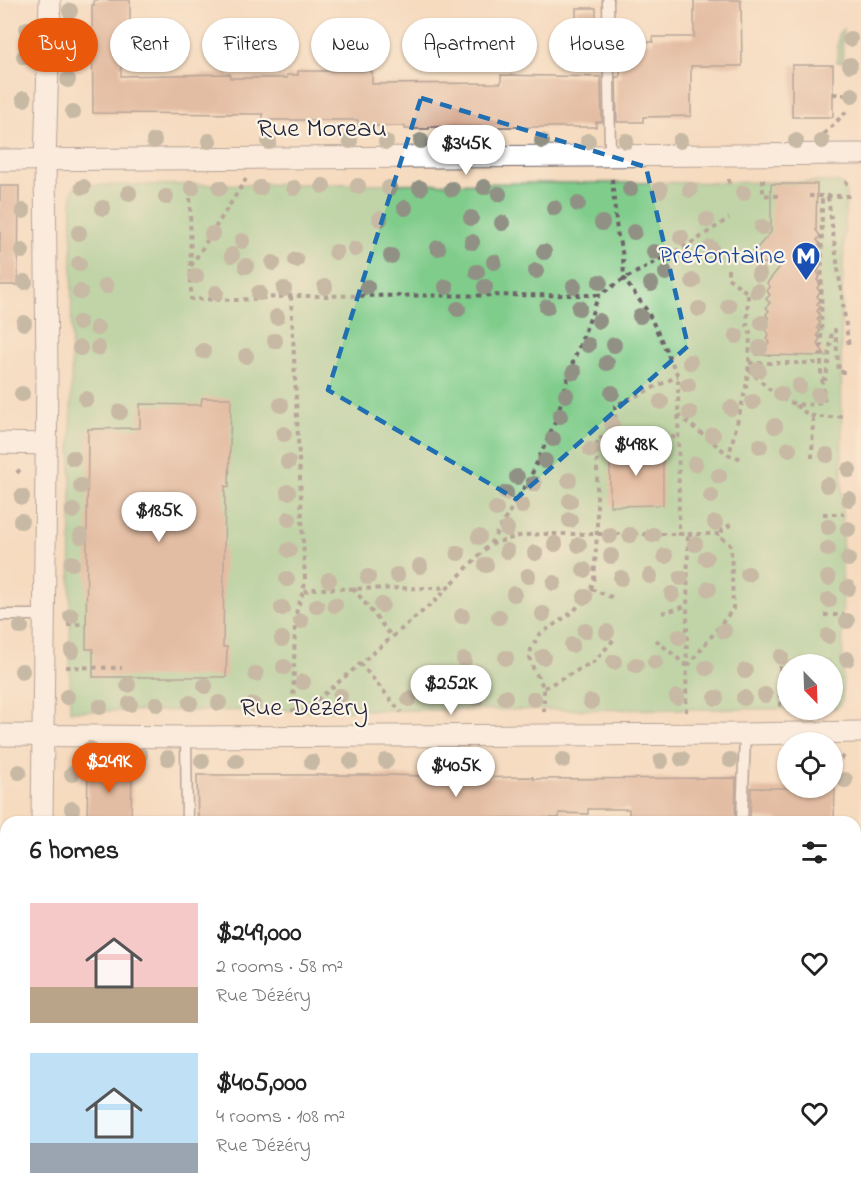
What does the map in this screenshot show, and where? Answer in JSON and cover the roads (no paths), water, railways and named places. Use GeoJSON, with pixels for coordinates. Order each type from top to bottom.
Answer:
{"type":"FeatureCollection","features":[{"type":"Feature","properties":{"kind":"street"},"geometry":{"type":"LineString","coordinates":[[42,816],[47,376],[45,160],[50,0]]}},
{"type":"Feature","properties":{"kind":"street","name":"Rue Moreau"},"geometry":{"type":"LineString","coordinates":[[0,160],[861,154]]}},
{"type":"Feature","properties":{"kind":"street"},"geometry":{"type":"LineString","coordinates":[[0,443],[45,444]]}},
{"type":"Feature","properties":{"kind":"street","name":"Rue Dézéry"},"geometry":{"type":"LineString","coordinates":[[0,735],[186,737],[861,732]]}},
{"type":"Feature","properties":{"kind":"lane"},"geometry":{"type":"LineString","coordinates":[[608,0],[610,156]]}},
{"type":"Feature","properties":{"kind":"lane"},"geometry":{"type":"LineString","coordinates":[[0,615],[44,615]]}},
{"type":"Feature","properties":{"kind":"lane"},"geometry":{"type":"LineString","coordinates":[[742,816],[745,734]]}},
{"type":"Feature","properties":{"kind":"lane"},"geometry":{"type":"LineString","coordinates":[[186,737],[187,816]]}},
{"type":"Feature","properties":{"kind":"place","name":"Préfontaine"},"geometry":{"type":"Point","coordinates":[806,282]}}]}
